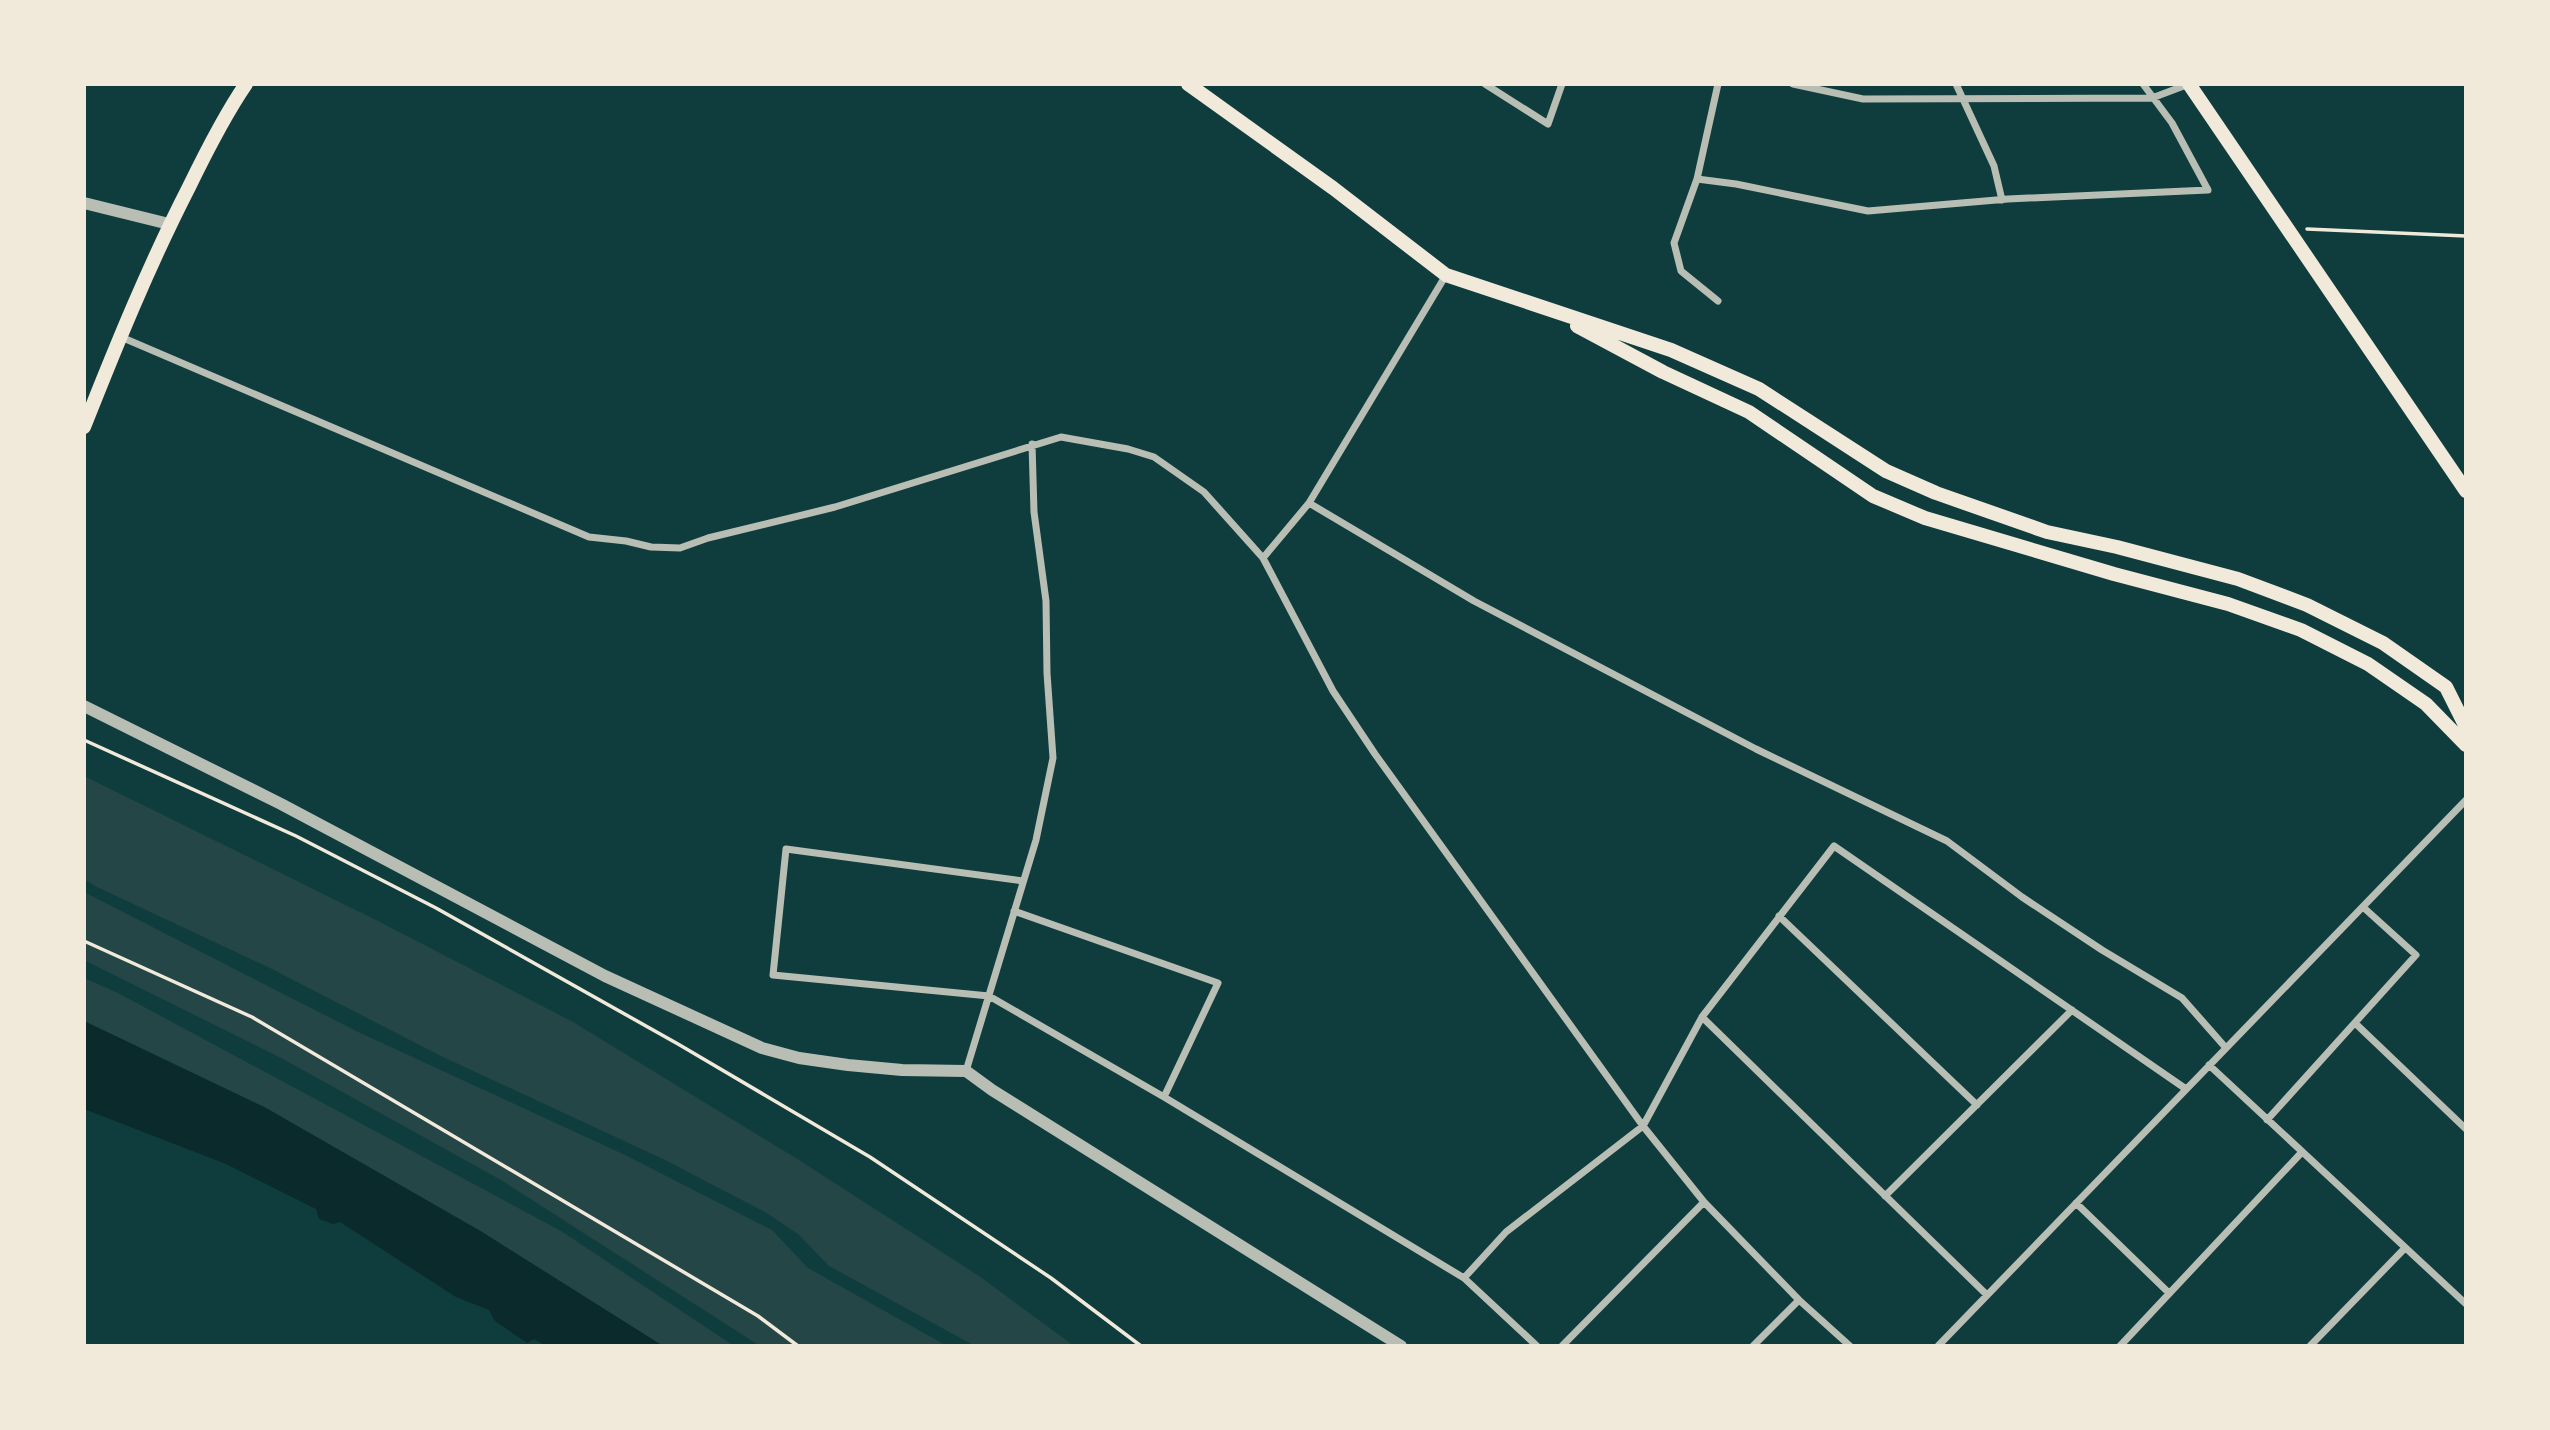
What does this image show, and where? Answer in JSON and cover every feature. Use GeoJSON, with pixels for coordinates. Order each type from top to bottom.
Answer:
{"type":"FeatureCollection","features":[{"type":"Feature","properties":{"kind":"main road"},"geometry":{"type":"LineString","coordinates":[[84,427],[169,224],[246,84]]}},
{"type":"Feature","properties":{"kind":"main road"},"geometry":{"type":"LineString","coordinates":[[1188,84],[1333,188],[1446,275],[1671,350],[1759,389],[1886,471],[1936,493],[2047,532],[2118,547],[2238,579],[2307,605],[2383,643],[2446,687],[2466,727]]}},
{"type":"Feature","properties":{"kind":"main road"},"geometry":{"type":"LineString","coordinates":[[2189,84],[2466,491]]}},
{"type":"Feature","properties":{"kind":"main road"},"geometry":{"type":"LineString","coordinates":[[1548,310],[1663,372],[1749,412],[1873,496],[1925,518],[2114,574],[2228,604],[2301,630],[2368,664],[2426,704],[2466,746]]}},
{"type":"Feature","properties":{"kind":"street"},"geometry":{"type":"LineString","coordinates":[[1485,84],[1548,124],[1562,84]]}},
{"type":"Feature","properties":{"kind":"street"},"geometry":{"type":"LineString","coordinates":[[1718,84],[1697,179],[1674,243],[1681,271],[1718,301]]}},
{"type":"Feature","properties":{"kind":"street"},"geometry":{"type":"LineString","coordinates":[[1793,84],[1863,99],[2152,98],[2189,84]]}},
{"type":"Feature","properties":{"kind":"street"},"geometry":{"type":"LineString","coordinates":[[1956,84],[1994,166],[2002,200]]}},
{"type":"Feature","properties":{"kind":"street"},"geometry":{"type":"LineString","coordinates":[[1697,179],[1736,184],[1868,211],[2002,200],[2208,190],[2172,123],[2143,84]]}},
{"type":"Feature","properties":{"kind":"street"},"geometry":{"type":"LineString","coordinates":[[84,203],[169,224]]}},
{"type":"Feature","properties":{"kind":"street"},"geometry":{"type":"LineString","coordinates":[[1263,558],[1309,503],[1446,275]]}},
{"type":"Feature","properties":{"kind":"street"},"geometry":{"type":"LineString","coordinates":[[120,337],[589,537],[651,547],[680,548],[708,538],[778,523],[1061,437],[1128,449],[1154,457],[1204,492],[1263,558],[1333,691],[1643,1126],[1704,1202],[1799,1300],[1850,1346]]}},
{"type":"Feature","properties":{"kind":"street"},"geometry":{"type":"LineString","coordinates":[[966,1072],[1036,840],[1053,758],[1047,673],[1046,601],[1034,512],[1032,444]]}},
{"type":"Feature","properties":{"kind":"street"},"geometry":{"type":"LineString","coordinates":[[1309,503],[1474,601],[1756,749],[1947,841],[2022,897],[2102,950],[2182,998],[2226,1048]]}},
{"type":"Feature","properties":{"kind":"street"},"geometry":{"type":"LineString","coordinates":[[84,706],[281,804],[606,975],[762,1048],[799,1058],[848,1065],[966,1072],[1401,1346]]}},
{"type":"Feature","properties":{"kind":"street"},"geometry":{"type":"LineString","coordinates":[[1938,1346],[2466,800]]}},
{"type":"Feature","properties":{"kind":"street"},"geometry":{"type":"LineString","coordinates":[[1464,1278],[1506,1232],[1643,1126],[1702,1017],[1834,846],[2186,1089]]}},
{"type":"Feature","properties":{"kind":"street"},"geometry":{"type":"LineString","coordinates":[[1023,881],[786,849],[773,975],[989,996],[1164,1097],[1464,1278],[1537,1346]]}},
{"type":"Feature","properties":{"kind":"street"},"geometry":{"type":"LineString","coordinates":[[2267,1119],[2416,956],[2362,907]]}},
{"type":"Feature","properties":{"kind":"street"},"geometry":{"type":"LineString","coordinates":[[1014,911],[1218,983],[1164,1097]]}},
{"type":"Feature","properties":{"kind":"street"},"geometry":{"type":"LineString","coordinates":[[1779,916],[1977,1105]]}},
{"type":"Feature","properties":{"kind":"street"},"geometry":{"type":"LineString","coordinates":[[1885,1196],[2072,1010]]}},
{"type":"Feature","properties":{"kind":"street"},"geometry":{"type":"LineString","coordinates":[[1702,1017],[1987,1295]]}},
{"type":"Feature","properties":{"kind":"street"},"geometry":{"type":"LineString","coordinates":[[2355,1023],[2466,1129]]}},
{"type":"Feature","properties":{"kind":"street"},"geometry":{"type":"LineString","coordinates":[[2209,1065],[2466,1304]]}},
{"type":"Feature","properties":{"kind":"street"},"geometry":{"type":"LineString","coordinates":[[2120,1346],[2302,1152]]}},
{"type":"Feature","properties":{"kind":"street"},"geometry":{"type":"LineString","coordinates":[[1562,1346],[1704,1202]]}},
{"type":"Feature","properties":{"kind":"street"},"geometry":{"type":"LineString","coordinates":[[2077,1203],[2169,1293]]}},
{"type":"Feature","properties":{"kind":"street"},"geometry":{"type":"LineString","coordinates":[[2310,1346],[2405,1248]]}},
{"type":"Feature","properties":{"kind":"street"},"geometry":{"type":"LineString","coordinates":[[1753,1346],[1799,1300]]}},
{"type":"Feature","properties":{"kind":"path"},"geometry":{"type":"LineString","coordinates":[[2288,228],[2466,236]]}},
{"type":"Feature","properties":{"kind":"path"},"geometry":{"type":"LineString","coordinates":[[84,740],[296,836],[436,908],[678,1044],[870,1157],[1051,1278],[1141,1346]]}},
{"type":"Feature","properties":{"kind":"path"},"geometry":{"type":"LineString","coordinates":[[84,941],[252,1017],[758,1316],[798,1346]]}},
{"type":"Feature","properties":{"kind":"shaded area"},"geometry":{"type":"Polygon","coordinates":[[[84,776],[380,922],[573,1022],[799,1160],[979,1276],[1074,1346],[975,1346],[829,1266],[798,1234],[765,1212],[665,1160],[441,1056],[268,967],[97,887],[84,879],[84,776]]]}},
{"type":"Feature","properties":{"kind":"shaded area"},"geometry":{"type":"Polygon","coordinates":[[[84,892],[356,1031],[625,1155],[772,1230],[808,1268],[947,1346],[760,1346],[501,1180],[283,1059],[84,960],[84,892]]]}},
{"type":"Feature","properties":{"kind":"shaded area"},"geometry":{"type":"Polygon","coordinates":[[[84,978],[118,993],[561,1231],[734,1346],[663,1346],[482,1232],[266,1108],[84,1021],[84,978]]]}},
{"type":"Feature","properties":{"kind":"shaded area"},"geometry":{"type":"Polygon","coordinates":[[[84,1021],[266,1108],[482,1232],[663,1346],[546,1346],[534,1339],[527,1343],[495,1321],[489,1310],[456,1297],[340,1222],[333,1224],[319,1219],[316,1209],[226,1164],[84,1109],[84,1021]]]}}]}
